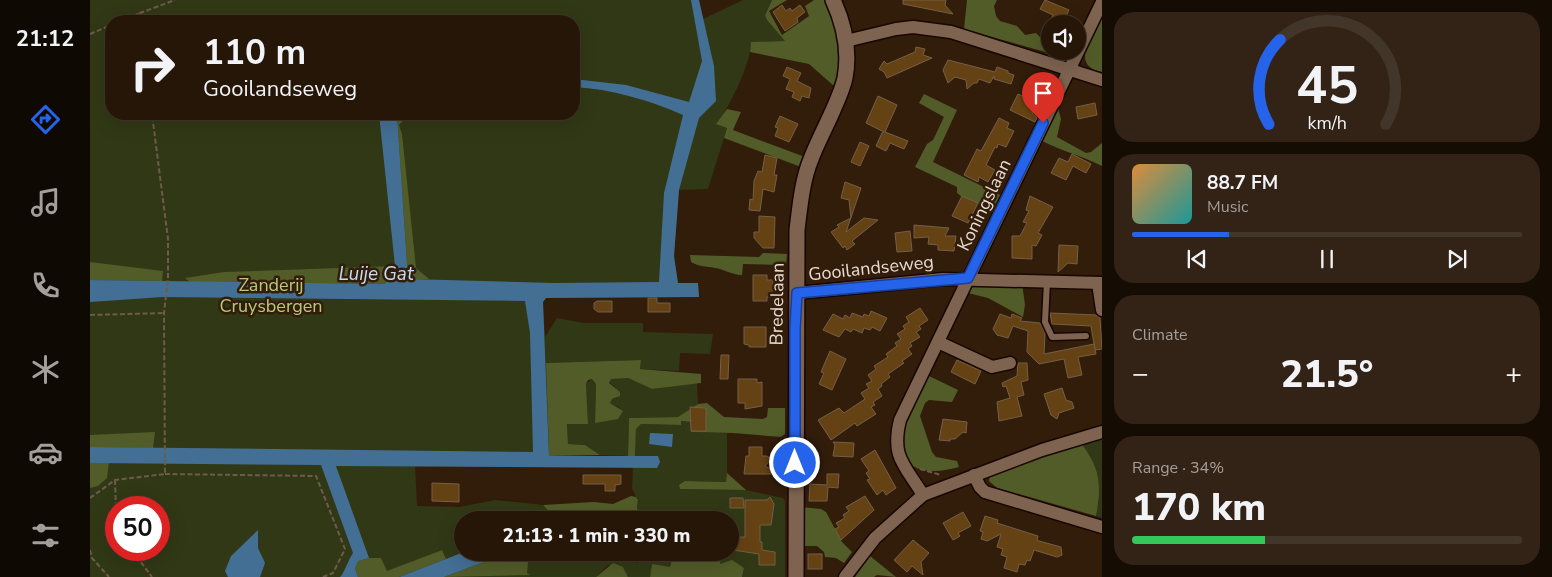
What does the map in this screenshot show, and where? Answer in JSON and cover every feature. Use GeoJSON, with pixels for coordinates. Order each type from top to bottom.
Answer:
{"type":"FeatureCollection","features":[{"type":"Feature","properties":{"kind":"main road","name":"Bredelaan"},"geometry":{"type":"LineString","coordinates":[[796,577],[795,329],[797,230],[804,184],[810,160],[845,78],[846,41],[843,23],[833,0]]}},
{"type":"Feature","properties":{"kind":"street","name":"Koningslaan"},"geometry":{"type":"LineString","coordinates":[[923,495],[897,453],[895,440],[900,420],[1102,2]]}},
{"type":"Feature","properties":{"kind":"street"},"geometry":{"type":"LineString","coordinates":[[846,41],[896,29],[923,28],[951,32],[1068,71],[1102,80]]}},
{"type":"Feature","properties":{"kind":"street","name":"Gooilandseweg"},"geometry":{"type":"LineString","coordinates":[[797,293],[968,278],[1100,283],[1102,310]]}},
{"type":"Feature","properties":{"kind":"street"},"geometry":{"type":"LineString","coordinates":[[938,342],[992,367],[1010,363]]}},
{"type":"Feature","properties":{"kind":"street"},"geometry":{"type":"LineString","coordinates":[[845,577],[875,538],[923,495],[1042,450],[1102,432]]}},
{"type":"Feature","properties":{"kind":"street"},"geometry":{"type":"LineString","coordinates":[[974,475],[985,492],[1102,527]]}},
{"type":"Feature","properties":{"kind":"lane"},"geometry":{"type":"LineString","coordinates":[[1047,281],[1045,322],[1052,337],[1086,336]]}},
{"type":"Feature","properties":{"kind":"path"},"geometry":{"type":"LineString","coordinates":[[135,15],[175,0]]}},
{"type":"Feature","properties":{"kind":"path"},"geometry":{"type":"LineString","coordinates":[[90,34],[105,28]]}},
{"type":"Feature","properties":{"kind":"path"},"geometry":{"type":"LineString","coordinates":[[153,120],[168,239],[168,278],[164,313],[165,474]]}},
{"type":"Feature","properties":{"kind":"path"},"geometry":{"type":"LineString","coordinates":[[90,315],[164,313]]}},
{"type":"Feature","properties":{"kind":"path"},"geometry":{"type":"LineString","coordinates":[[903,463],[942,475]]}},
{"type":"Feature","properties":{"kind":"path"},"geometry":{"type":"LineString","coordinates":[[90,498],[115,480],[165,474],[316,476],[345,549],[333,573],[323,577]]}},
{"type":"Feature","properties":{"kind":"path"},"geometry":{"type":"LineString","coordinates":[[115,480],[116,496]]}},
{"type":"Feature","properties":{"kind":"path"},"geometry":{"type":"LineString","coordinates":[[90,550],[92,558],[109,577]]}},
{"type":"Feature","properties":{"kind":"path"},"geometry":{"type":"LineString","coordinates":[[140,561],[152,577]]}},
{"type":"Feature","properties":{"kind":"green space","name":"Zanderij Cruysbergen"},"geometry":{"type":"Polygon","coordinates":[[[90,0],[699,0],[703,19],[743,0],[772,0],[765,14],[767,20],[786,41],[751,42],[743,74],[717,124],[727,128],[708,189],[679,190],[674,256],[678,283],[698,283],[699,297],[546,298],[543,302],[545,337],[557,318],[583,323],[643,323],[643,332],[713,334],[710,354],[680,353],[679,371],[640,369],[641,360],[547,363],[549,456],[415,466],[417,506],[459,507],[495,500],[543,505],[548,511],[454,511],[454,556],[446,559],[442,550],[375,577],[90,577],[90,0]]]}},
{"type":"Feature","properties":{"kind":"green space"},"geometry":{"type":"Polygon","coordinates":[[[772,0],[787,0],[769,11],[782,35],[809,16],[805,6],[814,0],[824,0],[839,42],[838,75],[834,86],[809,64],[750,52],[751,42],[785,41],[765,15],[772,0]]]}},
{"type":"Feature","properties":{"kind":"green space"},"geometry":{"type":"Polygon","coordinates":[[[967,0],[997,0],[994,6],[996,16],[1000,21],[1017,26],[1025,35],[1036,33],[1041,38],[1041,51],[964,29],[967,0]]]}},
{"type":"Feature","properties":{"kind":"green space"},"geometry":{"type":"Polygon","coordinates":[[[1102,15],[1102,72],[1092,69],[1087,63],[1086,48],[1102,15]]]}},
{"type":"Feature","properties":{"kind":"green space"},"geometry":{"type":"Polygon","coordinates":[[[924,94],[957,110],[933,162],[1000,195],[995,205],[970,203],[957,193],[957,187],[915,167],[927,144],[933,140],[944,117],[919,103],[924,94]]]}},
{"type":"Feature","properties":{"kind":"green space"},"geometry":{"type":"Polygon","coordinates":[[[1058,108],[1061,119],[1057,137],[1086,153],[1091,152],[1102,143],[1102,166],[1042,141],[1058,108]]]}},
{"type":"Feature","properties":{"kind":"green space"},"geometry":{"type":"Polygon","coordinates":[[[727,109],[741,112],[733,130],[805,157],[801,167],[724,138],[727,128],[716,124],[727,109]]]}},
{"type":"Feature","properties":{"kind":"green space"},"geometry":{"type":"Polygon","coordinates":[[[397,120],[404,120],[399,125],[402,134],[416,268],[429,279],[408,279],[397,120]]]}},
{"type":"Feature","properties":{"kind":"green space"},"geometry":{"type":"Polygon","coordinates":[[[763,253],[787,254],[786,265],[743,264],[742,275],[738,275],[694,264],[691,262],[690,255],[759,257],[763,253]]]}},
{"type":"Feature","properties":{"kind":"green space"},"geometry":{"type":"Polygon","coordinates":[[[90,262],[163,271],[162,281],[90,280],[90,262]]]}},
{"type":"Feature","properties":{"kind":"green space"},"geometry":{"type":"Polygon","coordinates":[[[395,266],[385,284],[190,282],[185,278],[224,272],[395,266]]]}},
{"type":"Feature","properties":{"kind":"green space"},"geometry":{"type":"Polygon","coordinates":[[[1022,283],[1025,305],[1023,317],[988,298],[968,293],[974,284],[1022,283]]]}},
{"type":"Feature","properties":{"kind":"green space"},"geometry":{"type":"Polygon","coordinates":[[[641,360],[640,369],[701,374],[701,383],[652,389],[628,378],[611,379],[609,383],[620,392],[620,396],[612,399],[610,403],[623,411],[618,419],[595,423],[596,384],[592,379],[588,380],[586,384],[588,424],[567,424],[568,444],[585,445],[600,455],[549,456],[546,363],[641,360]]]}},
{"type":"Feature","properties":{"kind":"green space"},"geometry":{"type":"Polygon","coordinates":[[[929,376],[958,390],[952,402],[929,400],[925,403],[920,416],[932,452],[936,457],[957,461],[959,467],[942,471],[924,470],[910,464],[902,448],[901,438],[903,429],[929,376]]]}},
{"type":"Feature","properties":{"kind":"green space"},"geometry":{"type":"Polygon","coordinates":[[[628,378],[652,389],[697,383],[698,404],[678,417],[629,418],[628,456],[600,455],[585,445],[568,444],[567,424],[588,424],[586,384],[592,379],[596,384],[595,422],[620,408],[610,403],[612,399],[617,398],[616,388],[609,382],[611,379],[628,378]]]}},
{"type":"Feature","properties":{"kind":"green space"},"geometry":{"type":"Polygon","coordinates":[[[707,403],[724,417],[763,419],[767,417],[768,408],[785,408],[785,434],[781,437],[691,432],[692,422],[681,421],[681,425],[641,424],[636,429],[635,456],[628,456],[629,418],[678,417],[698,404],[707,403]]]}},
{"type":"Feature","properties":{"kind":"green space"},"geometry":{"type":"Polygon","coordinates":[[[681,421],[692,422],[691,432],[727,433],[727,482],[685,481],[680,489],[746,490],[783,498],[785,501],[785,577],[742,577],[744,568],[720,564],[720,561],[739,561],[739,511],[638,511],[638,500],[632,489],[633,467],[657,468],[658,456],[635,456],[636,429],[641,424],[680,425],[681,421]]]}},
{"type":"Feature","properties":{"kind":"green space"},"geometry":{"type":"Polygon","coordinates":[[[155,432],[153,448],[90,447],[90,435],[155,432]]]}},
{"type":"Feature","properties":{"kind":"green space"},"geometry":{"type":"Polygon","coordinates":[[[1102,437],[1102,518],[1096,516],[1099,499],[1081,443],[1102,437]]]}},
{"type":"Feature","properties":{"kind":"green space"},"geometry":{"type":"Polygon","coordinates":[[[1081,443],[1096,469],[1098,477],[1099,495],[1096,516],[997,488],[989,481],[990,475],[996,469],[1081,443]]]}},
{"type":"Feature","properties":{"kind":"green space"},"geometry":{"type":"Polygon","coordinates":[[[109,462],[107,478],[98,486],[90,488],[90,463],[109,462]]]}},
{"type":"Feature","properties":{"kind":"green space"},"geometry":{"type":"Polygon","coordinates":[[[727,473],[746,490],[680,489],[679,485],[685,481],[726,482],[727,473]]]}},
{"type":"Feature","properties":{"kind":"green space"},"geometry":{"type":"Polygon","coordinates":[[[631,496],[636,497],[638,500],[638,511],[548,511],[543,505],[594,502],[613,504],[631,496]]]}},
{"type":"Feature","properties":{"kind":"green space"},"geometry":{"type":"Polygon","coordinates":[[[801,507],[821,509],[826,512],[842,542],[852,552],[844,563],[836,558],[825,557],[824,552],[817,546],[800,546],[801,507]]]}},
{"type":"Feature","properties":{"kind":"green space"},"geometry":{"type":"Polygon","coordinates":[[[442,550],[446,559],[399,577],[358,577],[355,569],[358,561],[369,558],[381,558],[387,571],[442,550]]]}},
{"type":"Feature","properties":{"kind":"green space"},"geometry":{"type":"Polygon","coordinates":[[[870,556],[896,577],[877,575],[874,577],[855,577],[870,556]]]}},
{"type":"Feature","properties":{"kind":"green space"},"geometry":{"type":"Polygon","coordinates":[[[487,561],[633,561],[638,563],[638,561],[672,561],[670,567],[652,565],[650,577],[628,577],[623,567],[608,565],[596,577],[444,577],[487,561]]]}},
{"type":"Feature","properties":{"kind":"green space"},"geometry":{"type":"Polygon","coordinates":[[[487,561],[527,561],[527,573],[530,575],[444,577],[487,561]]]}},
{"type":"Feature","properties":{"kind":"green space"},"geometry":{"type":"Polygon","coordinates":[[[672,561],[720,561],[720,564],[734,561],[744,568],[742,577],[650,577],[652,564],[670,567],[672,561]]]}},
{"type":"Feature","properties":{"kind":"green space"},"geometry":{"type":"Polygon","coordinates":[[[613,563],[623,567],[628,577],[596,577],[613,563]]]}},
{"type":"Feature","properties":{"kind":"water"},"geometry":{"type":"Polygon","coordinates":[[[691,0],[699,0],[714,66],[716,101],[699,118],[679,190],[674,256],[678,283],[698,283],[699,297],[546,298],[543,302],[549,456],[658,456],[660,462],[657,468],[336,466],[369,558],[358,561],[355,569],[358,577],[340,577],[353,553],[321,465],[90,463],[90,447],[533,452],[530,333],[525,301],[163,297],[90,302],[90,280],[385,284],[395,266],[380,120],[397,120],[408,279],[554,283],[659,282],[664,193],[683,115],[630,96],[580,87],[580,80],[626,85],[689,102],[702,61],[691,0]]]}},
{"type":"Feature","properties":{"kind":"water"},"geometry":{"type":"Polygon","coordinates":[[[650,433],[673,434],[672,447],[649,444],[650,433]]]}},
{"type":"Feature","properties":{"kind":"water"},"geometry":{"type":"Polygon","coordinates":[[[258,530],[258,548],[265,563],[260,577],[228,577],[225,571],[231,556],[258,530]]]}},
{"type":"Feature","properties":{"kind":"water"},"geometry":{"type":"Polygon","coordinates":[[[454,556],[454,561],[487,561],[444,577],[399,577],[454,556]]]}},
{"type":"Feature","properties":{"kind":"building"},"geometry":{"type":"Polygon","coordinates":[[[903,0],[946,0],[945,5],[953,14],[903,4],[903,0]]]}},
{"type":"Feature","properties":{"kind":"building"},"geometry":{"type":"Polygon","coordinates":[[[1045,0],[1069,10],[1066,15],[1053,15],[1040,9],[1045,0]]]}},
{"type":"Feature","properties":{"kind":"building"},"geometry":{"type":"Polygon","coordinates":[[[782,5],[786,11],[790,8],[792,11],[800,5],[805,12],[797,18],[798,22],[785,31],[773,12],[782,5]]]}},
{"type":"Feature","properties":{"kind":"building"},"geometry":{"type":"Polygon","coordinates":[[[916,47],[925,49],[923,55],[932,58],[887,78],[884,72],[879,69],[884,61],[887,64],[915,52],[916,47]]]}},
{"type":"Feature","properties":{"kind":"building"},"geometry":{"type":"Polygon","coordinates":[[[948,60],[995,72],[997,67],[1014,75],[1011,84],[994,79],[994,76],[990,83],[979,79],[977,83],[974,83],[967,89],[966,80],[955,77],[948,83],[943,70],[948,60]]]}},
{"type":"Feature","properties":{"kind":"building"},"geometry":{"type":"Polygon","coordinates":[[[787,67],[801,73],[797,81],[811,88],[809,98],[802,96],[800,101],[792,97],[794,92],[786,89],[790,79],[783,76],[787,67]]]}},
{"type":"Feature","properties":{"kind":"building"},"geometry":{"type":"Polygon","coordinates":[[[1025,92],[1038,98],[1032,113],[1037,118],[1035,122],[1010,110],[1018,94],[1023,96],[1025,92]]]}},
{"type":"Feature","properties":{"kind":"building"},"geometry":{"type":"Polygon","coordinates":[[[878,96],[897,105],[885,132],[908,141],[904,149],[890,143],[886,151],[876,146],[884,132],[866,123],[878,96]]]}},
{"type":"Feature","properties":{"kind":"building"},"geometry":{"type":"Polygon","coordinates":[[[1095,103],[1097,115],[1078,119],[1076,107],[1095,103]]]}},
{"type":"Feature","properties":{"kind":"building"},"geometry":{"type":"Polygon","coordinates":[[[780,116],[798,124],[789,142],[775,136],[778,128],[775,127],[780,116]]]}},
{"type":"Feature","properties":{"kind":"building"},"geometry":{"type":"Polygon","coordinates":[[[999,118],[1009,123],[1007,128],[1014,131],[1006,147],[998,144],[997,148],[995,147],[986,165],[995,170],[988,182],[979,177],[978,182],[964,175],[977,149],[981,151],[999,118]]]}},
{"type":"Feature","properties":{"kind":"building"},"geometry":{"type":"Polygon","coordinates":[[[860,142],[869,146],[860,166],[851,162],[860,142]]]}},
{"type":"Feature","properties":{"kind":"building"},"geometry":{"type":"Polygon","coordinates":[[[1072,154],[1091,164],[1086,173],[1073,166],[1066,180],[1051,173],[1059,158],[1068,162],[1072,154]]]}},
{"type":"Feature","properties":{"kind":"building"},"geometry":{"type":"Polygon","coordinates":[[[765,155],[777,158],[774,192],[763,189],[760,211],[749,210],[750,199],[753,200],[754,181],[758,171],[762,172],[765,155]]]}},
{"type":"Feature","properties":{"kind":"building"},"geometry":{"type":"Polygon","coordinates":[[[845,182],[861,188],[851,217],[849,200],[841,198],[845,182]]]}},
{"type":"Feature","properties":{"kind":"building"},"geometry":{"type":"Polygon","coordinates":[[[962,196],[978,203],[968,223],[952,216],[962,196]]]}},
{"type":"Feature","properties":{"kind":"building"},"geometry":{"type":"Polygon","coordinates":[[[1030,196],[1053,207],[1038,233],[1042,235],[1036,246],[1032,245],[1032,259],[1012,258],[1012,236],[1020,236],[1027,223],[1023,222],[1029,211],[1026,210],[1030,196]]]}},
{"type":"Feature","properties":{"kind":"building"},"geometry":{"type":"Polygon","coordinates":[[[759,216],[775,217],[774,248],[763,248],[754,238],[754,232],[759,232],[759,216]]]}},
{"type":"Feature","properties":{"kind":"building"},"geometry":{"type":"Polygon","coordinates":[[[851,218],[846,232],[864,218],[878,220],[852,241],[855,244],[847,250],[845,246],[843,248],[831,232],[839,227],[837,225],[851,218]]]}},
{"type":"Feature","properties":{"kind":"building"},"geometry":{"type":"Polygon","coordinates":[[[914,225],[949,228],[945,236],[956,236],[954,251],[938,250],[938,245],[928,244],[929,237],[914,238],[914,225]]]}},
{"type":"Feature","properties":{"kind":"building"},"geometry":{"type":"Polygon","coordinates":[[[910,231],[912,251],[897,252],[895,233],[910,231]]]}},
{"type":"Feature","properties":{"kind":"building"},"geometry":{"type":"Polygon","coordinates":[[[1059,245],[1078,246],[1077,264],[1068,263],[1058,272],[1059,245]]]}},
{"type":"Feature","properties":{"kind":"building"},"geometry":{"type":"Polygon","coordinates":[[[753,275],[767,275],[767,280],[773,280],[773,297],[767,297],[767,301],[753,301],[753,275]]]}},
{"type":"Feature","properties":{"kind":"building"},"geometry":{"type":"Polygon","coordinates":[[[648,298],[657,298],[657,303],[670,303],[670,312],[648,312],[648,298]]]}},
{"type":"Feature","properties":{"kind":"building"},"geometry":{"type":"Polygon","coordinates":[[[597,301],[612,301],[612,312],[598,312],[594,309],[594,303],[597,301]]]}},
{"type":"Feature","properties":{"kind":"building"},"geometry":{"type":"Polygon","coordinates":[[[920,308],[928,320],[919,326],[921,329],[916,332],[920,337],[910,343],[912,346],[908,349],[912,354],[902,361],[904,363],[888,374],[890,377],[878,389],[882,396],[873,402],[875,405],[871,407],[876,414],[857,426],[855,423],[831,440],[818,420],[839,408],[844,413],[865,399],[861,393],[869,388],[866,384],[872,381],[868,375],[876,369],[874,366],[888,357],[886,354],[897,346],[895,343],[901,339],[897,334],[905,329],[903,326],[909,322],[906,317],[920,308]]]}},
{"type":"Feature","properties":{"kind":"building"},"geometry":{"type":"Polygon","coordinates":[[[871,311],[887,318],[880,331],[872,327],[870,330],[864,328],[862,333],[853,329],[851,332],[845,329],[839,337],[823,330],[833,314],[843,319],[845,315],[850,318],[852,313],[863,317],[864,314],[869,316],[871,311]]]}},
{"type":"Feature","properties":{"kind":"building"},"geometry":{"type":"Polygon","coordinates":[[[1050,313],[1096,315],[1100,318],[1102,349],[1095,350],[1091,326],[1052,324],[1050,313]]]}},
{"type":"Feature","properties":{"kind":"building"},"geometry":{"type":"Polygon","coordinates":[[[1000,314],[1011,318],[1012,314],[1022,318],[1020,321],[1040,323],[1045,333],[1044,354],[1094,344],[1096,354],[1078,357],[1082,375],[1068,378],[1064,359],[1039,364],[1027,352],[1028,331],[1013,326],[1008,338],[997,335],[993,329],[1000,314]]]}},
{"type":"Feature","properties":{"kind":"building"},"geometry":{"type":"Polygon","coordinates":[[[744,327],[766,327],[766,347],[749,347],[749,345],[744,344],[744,327]]]}},
{"type":"Feature","properties":{"kind":"building"},"geometry":{"type":"Polygon","coordinates":[[[830,351],[846,359],[832,390],[819,384],[824,373],[821,372],[830,351]]]}},
{"type":"Feature","properties":{"kind":"building"},"geometry":{"type":"Polygon","coordinates":[[[721,355],[729,355],[728,379],[720,379],[721,355]]]}},
{"type":"Feature","properties":{"kind":"building"},"geometry":{"type":"Polygon","coordinates":[[[957,360],[981,371],[975,384],[951,372],[957,360]]]}},
{"type":"Feature","properties":{"kind":"building"},"geometry":{"type":"Polygon","coordinates":[[[1018,363],[1027,363],[1028,380],[1021,382],[1024,395],[1017,397],[1022,416],[999,421],[997,402],[1010,398],[1006,386],[1003,387],[1002,383],[1017,376],[1018,363]]]}},
{"type":"Feature","properties":{"kind":"building"},"geometry":{"type":"Polygon","coordinates":[[[738,379],[757,379],[757,383],[762,382],[762,406],[745,409],[745,403],[738,403],[738,379]]]}},
{"type":"Feature","properties":{"kind":"building"},"geometry":{"type":"Polygon","coordinates":[[[1062,388],[1066,400],[1072,402],[1074,408],[1059,413],[1057,419],[1051,415],[1044,394],[1062,388]]]}},
{"type":"Feature","properties":{"kind":"building"},"geometry":{"type":"Polygon","coordinates":[[[690,407],[706,408],[706,431],[691,431],[690,407]]]}},
{"type":"Feature","properties":{"kind":"building"},"geometry":{"type":"Polygon","coordinates":[[[943,419],[967,422],[966,433],[963,432],[955,439],[950,439],[950,441],[939,440],[943,419]]]}},
{"type":"Feature","properties":{"kind":"building"},"geometry":{"type":"Polygon","coordinates":[[[833,442],[854,443],[853,457],[833,456],[835,445],[833,442]]]}},
{"type":"Feature","properties":{"kind":"building"},"geometry":{"type":"Polygon","coordinates":[[[749,447],[762,447],[762,456],[767,456],[771,459],[765,466],[778,474],[744,474],[746,456],[749,456],[749,447]]]}},
{"type":"Feature","properties":{"kind":"building"},"geometry":{"type":"Polygon","coordinates":[[[875,450],[896,488],[886,495],[883,490],[877,495],[867,480],[870,479],[866,473],[869,471],[861,459],[875,450]]]}},
{"type":"Feature","properties":{"kind":"building"},"geometry":{"type":"Polygon","coordinates":[[[827,474],[839,474],[838,488],[828,487],[827,501],[809,501],[810,484],[827,485],[827,474]]]}},
{"type":"Feature","properties":{"kind":"building"},"geometry":{"type":"Polygon","coordinates":[[[583,475],[621,475],[621,484],[615,485],[615,491],[605,491],[605,484],[583,484],[583,475]]]}},
{"type":"Feature","properties":{"kind":"building"},"geometry":{"type":"Polygon","coordinates":[[[432,483],[459,484],[459,502],[432,501],[432,483]]]}},
{"type":"Feature","properties":{"kind":"building"},"geometry":{"type":"Polygon","coordinates":[[[865,496],[874,510],[841,540],[835,529],[839,527],[836,523],[845,518],[843,515],[849,511],[846,507],[865,496]]]}},
{"type":"Feature","properties":{"kind":"building"},"geometry":{"type":"Polygon","coordinates":[[[770,497],[774,504],[771,525],[760,525],[760,542],[762,542],[762,550],[775,552],[775,565],[759,565],[759,554],[739,551],[739,537],[745,537],[745,500],[767,500],[770,497]]]}},
{"type":"Feature","properties":{"kind":"building"},"geometry":{"type":"Polygon","coordinates":[[[730,498],[743,498],[744,508],[730,508],[730,498]]]}},
{"type":"Feature","properties":{"kind":"building"},"geometry":{"type":"Polygon","coordinates":[[[963,512],[971,526],[958,533],[960,536],[953,540],[943,523],[963,512]]]}},
{"type":"Feature","properties":{"kind":"building"},"geometry":{"type":"Polygon","coordinates":[[[985,516],[998,520],[997,523],[1038,536],[1037,540],[1039,541],[1061,547],[1062,555],[1057,557],[1034,550],[1030,561],[1027,560],[1025,565],[1019,564],[1017,572],[1004,568],[1007,557],[1001,555],[1003,549],[997,547],[1001,534],[987,541],[981,539],[983,532],[980,531],[985,516]]]}},
{"type":"Feature","properties":{"kind":"building"},"geometry":{"type":"Polygon","coordinates":[[[913,540],[929,553],[921,562],[923,575],[912,566],[907,572],[894,560],[913,540]]]}},
{"type":"Feature","properties":{"kind":"building"},"geometry":{"type":"Polygon","coordinates":[[[808,554],[822,554],[822,569],[808,569],[808,554]]]}},
{"type":"Feature","properties":{"kind":"route"},"geometry":{"type":"LineString","coordinates":[[795,463],[795,329],[797,293],[968,278],[1043,123]]}},
{"type":"Feature","properties":{"kind":"water label","name":"Luije Gat"},"geometry":{"type":"Point","coordinates":[376,273]}}]}
